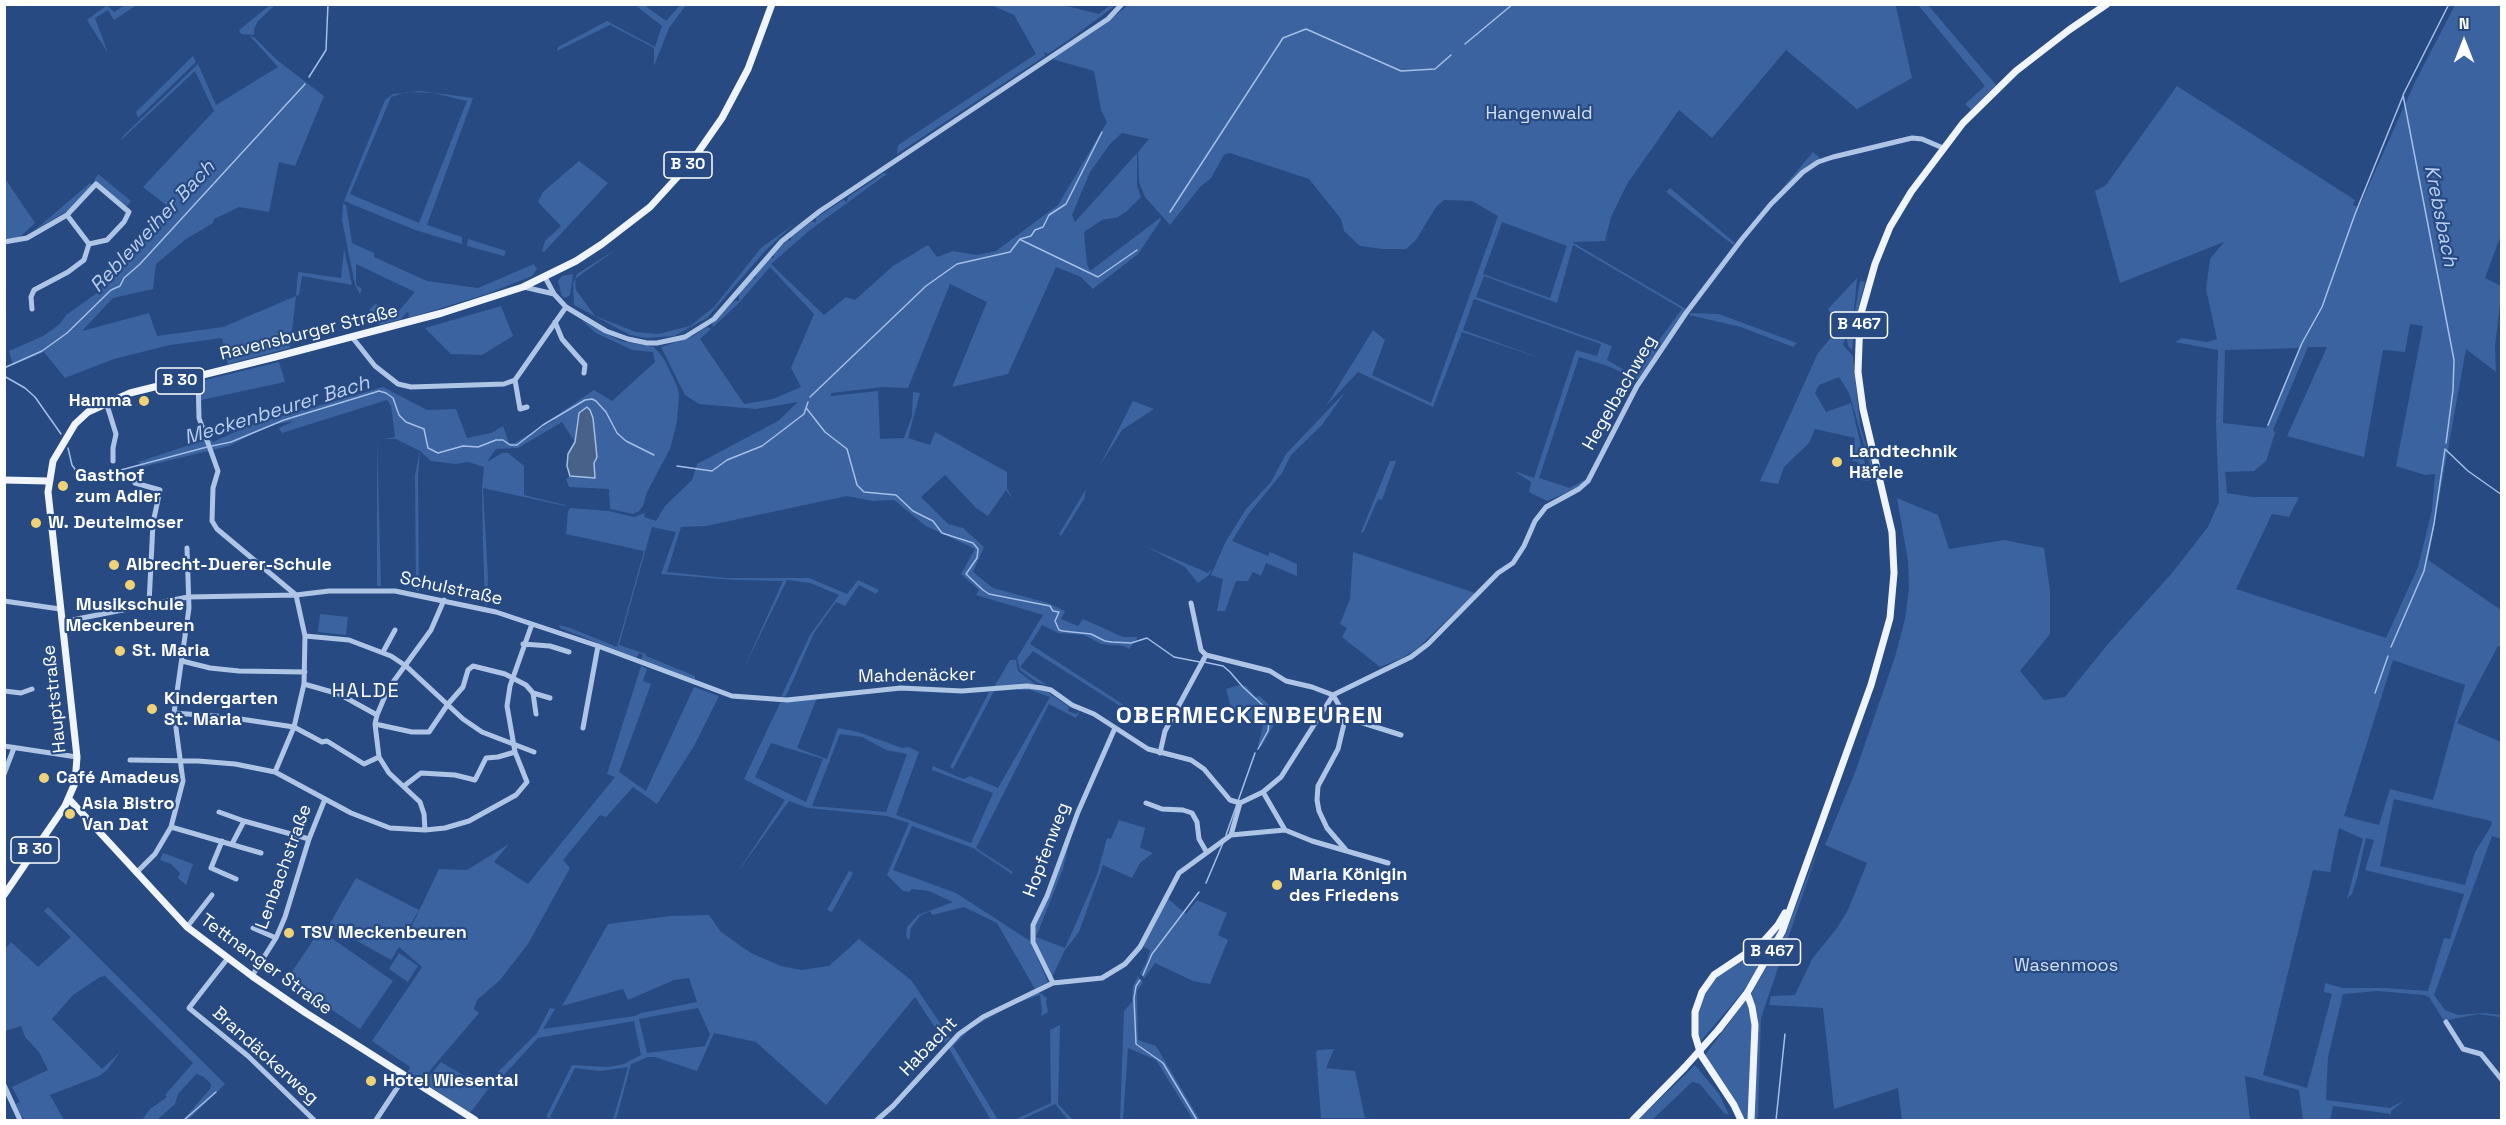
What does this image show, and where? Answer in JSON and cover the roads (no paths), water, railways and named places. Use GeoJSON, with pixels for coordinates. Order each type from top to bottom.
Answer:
{"type":"FeatureCollection","features":[{"type":"Feature","properties":{"kind":"main road","name":"B 30"},"geometry":{"type":"LineString","coordinates":[[545,277],[602,244],[650,207],[692,161],[722,118],[748,69],[772,4]]}},
{"type":"Feature","properties":{"kind":"main road","name":"B 467"},"geometry":{"type":"LineString","coordinates":[[1633,1120],[1719,1029],[1747,993],[1773,951],[1792,908],[1885,638],[1893,596],[1894,563],[1890,520],[1858,382],[1857,346],[1863,301],[1893,221],[1915,185],[1943,148],[1981,105],[2024,64],[2107,4]]}},
{"type":"Feature","properties":{"kind":"main road","name":"Ravensburger Straße"},"geometry":{"type":"LineString","coordinates":[[48,481],[53,461],[75,424],[88,412],[106,402],[130,393],[442,313],[523,287],[545,277]]}},
{"type":"Feature","properties":{"kind":"main road"},"geometry":{"type":"LineString","coordinates":[[4,480],[48,481]]}},
{"type":"Feature","properties":{"kind":"main road","name":"Hauptstraße"},"geometry":{"type":"LineString","coordinates":[[4,895],[69,799],[75,783],[77,757],[48,481]]}},
{"type":"Feature","properties":{"kind":"main road","name":"Tettnanger Straße"},"geometry":{"type":"LineString","coordinates":[[69,799],[188,927],[252,976],[475,1120]]}},
{"type":"Feature","properties":{"kind":"main road"},"geometry":{"type":"LineString","coordinates":[[1741,1120],[1699,1050],[1695,1025],[1697,1006],[1702,992],[1714,975],[1762,943],[1778,926],[1786,911],[1792,908]]}},
{"type":"Feature","properties":{"kind":"main road"},"geometry":{"type":"LineString","coordinates":[[1747,993],[1755,1025],[1751,1120]]}},
{"type":"Feature","properties":{"kind":"street"},"geometry":{"type":"LineString","coordinates":[[545,277],[554,294],[566,307],[606,331],[637,342],[657,343],[676,340],[699,330],[728,305],[782,241],[820,211],[1108,19],[1122,4]]}},
{"type":"Feature","properties":{"kind":"street","name":"Hegelbachweg"},"geometry":{"type":"LineString","coordinates":[[1332,695],[1411,657],[1428,644],[1486,585],[1513,563],[1524,546],[1535,521],[1546,507],[1580,489],[1588,482],[1637,386],[1686,313],[1742,239],[1803,171],[1833,157],[1912,138],[1922,139],[1943,148]]}},
{"type":"Feature","properties":{"kind":"street"},"geometry":{"type":"LineString","coordinates":[[4,243],[27,238],[67,215],[96,184],[129,212],[124,222],[107,240],[89,244]]}},
{"type":"Feature","properties":{"kind":"street"},"geometry":{"type":"LineString","coordinates":[[67,215],[89,244]]}},
{"type":"Feature","properties":{"kind":"street"},"geometry":{"type":"LineString","coordinates":[[32,309],[31,297],[34,291],[84,260],[89,244]]}},
{"type":"Feature","properties":{"kind":"street"},"geometry":{"type":"LineString","coordinates":[[523,287],[554,294]]}},
{"type":"Feature","properties":{"kind":"street"},"geometry":{"type":"LineString","coordinates":[[352,337],[375,366],[398,384],[411,387],[504,384],[515,380],[566,307]]}},
{"type":"Feature","properties":{"kind":"street"},"geometry":{"type":"LineString","coordinates":[[555,322],[562,339],[585,365],[584,374]]}},
{"type":"Feature","properties":{"kind":"street"},"geometry":{"type":"LineString","coordinates":[[198,377],[199,418],[218,471],[214,484],[212,521],[216,528],[296,595],[305,636],[304,684],[294,727],[275,772]]}},
{"type":"Feature","properties":{"kind":"street"},"geometry":{"type":"LineString","coordinates":[[515,380],[520,409],[527,407]]}},
{"type":"Feature","properties":{"kind":"street"},"geometry":{"type":"LineString","coordinates":[[106,402],[116,434],[112,448],[113,461]]}},
{"type":"Feature","properties":{"kind":"street"},"geometry":{"type":"LineString","coordinates":[[135,483],[160,490],[152,531],[148,604]]}},
{"type":"Feature","properties":{"kind":"street"},"geometry":{"type":"LineString","coordinates":[[136,873],[155,854],[171,827],[183,781],[174,713],[189,608],[187,548]]}},
{"type":"Feature","properties":{"kind":"street","name":"Schulstraße"},"geometry":{"type":"LineString","coordinates":[[62,622],[188,597],[296,595],[329,591],[395,591],[496,612],[598,646],[662,671]]}},
{"type":"Feature","properties":{"kind":"street"},"geometry":{"type":"LineString","coordinates":[[425,830],[424,814],[420,802],[389,773],[379,757],[375,724],[388,689],[431,630],[444,600]]}},
{"type":"Feature","properties":{"kind":"street"},"geometry":{"type":"LineString","coordinates":[[4,601],[60,609]]}},
{"type":"Feature","properties":{"kind":"street"},"geometry":{"type":"LineString","coordinates":[[1160,753],[1166,731],[1203,659],[1191,603]]}},
{"type":"Feature","properties":{"kind":"street"},"geometry":{"type":"LineString","coordinates":[[130,760],[235,764],[275,772],[351,813],[390,828],[408,831],[425,830],[445,828],[469,821],[516,795],[527,782],[515,752],[507,706],[512,680],[532,624]]}},
{"type":"Feature","properties":{"kind":"street"},"geometry":{"type":"LineString","coordinates":[[383,652],[394,630]]}},
{"type":"Feature","properties":{"kind":"street"},"geometry":{"type":"LineString","coordinates":[[305,636],[349,640],[383,652],[406,666],[463,719],[482,732],[534,752]]}},
{"type":"Feature","properties":{"kind":"street"},"geometry":{"type":"LineString","coordinates":[[523,644],[550,646],[569,652]]}},
{"type":"Feature","properties":{"kind":"street"},"geometry":{"type":"LineString","coordinates":[[582,728],[598,646]]}},
{"type":"Feature","properties":{"kind":"street"},"geometry":{"type":"LineString","coordinates":[[1203,659],[1270,671],[1286,681],[1312,687],[1332,695],[1344,717],[1338,749],[1323,774],[1317,793],[1322,818],[1331,834],[1346,850]]}},
{"type":"Feature","properties":{"kind":"street"},"geometry":{"type":"LineString","coordinates":[[182,661],[210,668],[239,671],[305,672]]}},
{"type":"Feature","properties":{"kind":"street"},"geometry":{"type":"LineString","coordinates":[[375,724],[412,732],[429,732],[448,704],[464,687],[468,670],[473,666],[505,674],[526,686],[533,693],[550,698]]}},
{"type":"Feature","properties":{"kind":"street","name":"Mahdenäcker"},"geometry":{"type":"LineString","coordinates":[[662,671],[731,696],[771,700],[901,688],[979,691],[1036,687],[1051,690],[1072,705],[1094,714],[1148,749],[1191,760],[1204,769],[1226,797],[1238,803]]}},
{"type":"Feature","properties":{"kind":"street"},"geometry":{"type":"LineString","coordinates":[[304,684],[339,694],[377,714]]}},
{"type":"Feature","properties":{"kind":"street"},"geometry":{"type":"LineString","coordinates":[[4,691],[21,693],[32,689]]}},
{"type":"Feature","properties":{"kind":"street"},"geometry":{"type":"LineString","coordinates":[[533,693],[536,714]]}},
{"type":"Feature","properties":{"kind":"street"},"geometry":{"type":"LineString","coordinates":[[1332,695],[1290,766],[1281,777],[1263,792],[1238,803],[1227,838],[1285,830],[1312,841],[1388,863]]}},
{"type":"Feature","properties":{"kind":"street"},"geometry":{"type":"LineString","coordinates":[[174,713],[227,717],[294,727],[322,742],[327,741],[364,764],[379,757]]}},
{"type":"Feature","properties":{"kind":"street"},"geometry":{"type":"LineString","coordinates":[[1344,717],[1401,735]]}},
{"type":"Feature","properties":{"kind":"street","name":"Hopfenweg"},"geometry":{"type":"LineString","coordinates":[[1053,983],[1033,942],[1034,925],[1082,802],[1115,728]]}},
{"type":"Feature","properties":{"kind":"street"},"geometry":{"type":"LineString","coordinates":[[4,746],[77,757]]}},
{"type":"Feature","properties":{"kind":"street"},"geometry":{"type":"LineString","coordinates":[[4,774],[14,748]]}},
{"type":"Feature","properties":{"kind":"street"},"geometry":{"type":"LineString","coordinates":[[404,786],[421,773],[455,775],[475,780],[486,758],[515,752]]}},
{"type":"Feature","properties":{"kind":"street"},"geometry":{"type":"LineString","coordinates":[[1263,792],[1285,830]]}},
{"type":"Feature","properties":{"kind":"street","name":"Lenbachstraße"},"geometry":{"type":"LineString","coordinates":[[252,976],[276,938],[285,917],[309,839],[325,799]]}},
{"type":"Feature","properties":{"kind":"street"},"geometry":{"type":"LineString","coordinates":[[1146,803],[1162,809],[1192,813],[1197,822],[1199,839],[1206,851]]}},
{"type":"Feature","properties":{"kind":"street"},"geometry":{"type":"LineString","coordinates":[[219,812],[309,839]]}},
{"type":"Feature","properties":{"kind":"street"},"geometry":{"type":"LineString","coordinates":[[232,844],[244,821]]}},
{"type":"Feature","properties":{"kind":"street"},"geometry":{"type":"LineString","coordinates":[[171,827],[261,853]]}},
{"type":"Feature","properties":{"kind":"street","name":"Habacht"},"geometry":{"type":"LineString","coordinates":[[877,1120],[893,1106],[959,1034],[983,1017],[1053,983],[1069,980],[1095,980],[1110,975],[1125,964],[1140,947],[1179,873],[1206,851],[1227,838]]}},
{"type":"Feature","properties":{"kind":"street"},"geometry":{"type":"LineString","coordinates":[[222,841],[210,868],[236,879]]}},
{"type":"Feature","properties":{"kind":"street"},"geometry":{"type":"LineString","coordinates":[[188,927],[212,895]]}},
{"type":"Feature","properties":{"kind":"street"},"geometry":{"type":"LineString","coordinates":[[253,928],[276,938]]}},
{"type":"Feature","properties":{"kind":"street","name":"Brandäckerweg"},"geometry":{"type":"LineString","coordinates":[[228,958],[189,1008],[248,1056],[314,1120]]}},
{"type":"Feature","properties":{"kind":"street"},"geometry":{"type":"LineString","coordinates":[[2446,1022],[2463,1049],[2481,1054],[2502,1080]]}},
{"type":"Feature","properties":{"kind":"street"},"geometry":{"type":"LineString","coordinates":[[376,1120],[405,1076]]}},
{"type":"Feature","properties":{"kind":"street"},"geometry":{"type":"LineString","coordinates":[[4,1085],[20,1120]]}},
{"type":"Feature","properties":{"kind":"waterway","name":"Rebleweiher Bach"},"geometry":{"type":"LineString","coordinates":[[309,77],[326,50],[328,4]]}},
{"type":"Feature","properties":{"kind":"waterway"},"geometry":{"type":"LineString","coordinates":[[1465,44],[1513,4]]}},
{"type":"Feature","properties":{"kind":"waterway","name":"Krebsbach"},"geometry":{"type":"LineString","coordinates":[[2446,443],[2453,390],[2454,360],[2403,95],[2449,4]]}},
{"type":"Feature","properties":{"kind":"waterway"},"geometry":{"type":"LineString","coordinates":[[1170,212],[1283,38],[1306,29],[1401,71],[1435,69],[1451,55]]}},
{"type":"Feature","properties":{"kind":"waterway","name":"Rebleweiher Bach"},"geometry":{"type":"LineString","coordinates":[[4,368],[42,351],[67,333],[111,290],[120,286],[124,278],[140,264],[305,84]]}},
{"type":"Feature","properties":{"kind":"waterway"},"geometry":{"type":"LineString","coordinates":[[2268,425],[2302,343],[2322,307],[2355,214],[2403,96]]}},
{"type":"Feature","properties":{"kind":"waterway","name":"Meckenbeurer Bach"},"geometry":{"type":"LineString","coordinates":[[810,397],[926,286],[957,264],[1010,252],[1020,239],[1031,236],[1035,230],[1043,227],[1049,215],[1066,204],[1102,132]]}},
{"type":"Feature","properties":{"kind":"waterway"},"geometry":{"type":"LineString","coordinates":[[1021,240],[1098,277],[1137,250]]}},
{"type":"Feature","properties":{"kind":"waterway","name":"Meckenbeurer Bach"},"geometry":{"type":"LineString","coordinates":[[4,376],[25,388],[35,397],[61,434]]}},
{"type":"Feature","properties":{"kind":"waterway","name":"Meckenbeurer Bach"},"geometry":{"type":"LineString","coordinates":[[212,446],[231,442],[284,420],[379,391],[393,398],[399,415],[406,422],[424,429],[428,448],[438,453],[463,446],[478,447],[496,440],[517,445],[543,425],[585,400],[592,399],[606,412],[617,433],[626,441],[654,455]]}},
{"type":"Feature","properties":{"kind":"waterway","name":"Meckenbeurer Bach"},"geometry":{"type":"LineString","coordinates":[[677,466],[712,471],[727,460],[762,446],[804,414],[808,402]]}},
{"type":"Feature","properties":{"kind":"waterway"},"geometry":{"type":"LineString","coordinates":[[807,409],[825,432],[847,449],[857,485],[864,492],[896,495],[913,511],[933,521],[942,533],[973,543],[978,549],[977,558],[966,574],[989,594],[1050,606],[1053,611],[1059,612],[1055,621],[1059,630],[1091,634],[1112,642],[1131,643],[1147,638],[1174,657],[1200,662]]}},
{"type":"Feature","properties":{"kind":"waterway","name":"Meckenbeurer Bach"},"geometry":{"type":"LineString","coordinates":[[68,448],[72,465],[77,472],[90,474],[117,471],[207,447]]}},
{"type":"Feature","properties":{"kind":"waterway","name":"Krebsbach"},"geometry":{"type":"LineString","coordinates":[[2391,647],[2424,571],[2434,524],[2445,449]]}},
{"type":"Feature","properties":{"kind":"waterway"},"geometry":{"type":"LineString","coordinates":[[2446,450],[2468,471],[2502,495]]}},
{"type":"Feature","properties":{"kind":"waterway","name":"Krebsbach"},"geometry":{"type":"LineString","coordinates":[[2375,693],[2388,656]]}},
{"type":"Feature","properties":{"kind":"waterway"},"geometry":{"type":"LineString","coordinates":[[1204,662],[1223,666],[1270,712],[1268,731],[1258,749]]}},
{"type":"Feature","properties":{"kind":"waterway"},"geometry":{"type":"LineString","coordinates":[[1226,835],[1255,753]]}},
{"type":"Feature","properties":{"kind":"waterway"},"geometry":{"type":"LineString","coordinates":[[1206,883],[1223,843]]}},
{"type":"Feature","properties":{"kind":"waterway"},"geometry":{"type":"LineString","coordinates":[[1143,975],[1152,954],[1199,892]]}},
{"type":"Feature","properties":{"kind":"waterway"},"geometry":{"type":"LineString","coordinates":[[1140,980],[1136,986],[1134,998],[1136,1044],[1163,1063],[1197,1120]]}},
{"type":"Feature","properties":{"kind":"waterway"},"geometry":{"type":"LineString","coordinates":[[1776,1120],[1785,1034]]}},
{"type":"Feature","properties":{"kind":"waterway"},"geometry":{"type":"LineString","coordinates":[[184,1120],[216,1092]]}},
{"type":"Feature","properties":{"kind":"place","name":"Hamma"},"geometry":{"type":"Point","coordinates":[144,401]}},
{"type":"Feature","properties":{"kind":"place","name":"Landtechnik Häfele"},"geometry":{"type":"Point","coordinates":[1837,462]}},
{"type":"Feature","properties":{"kind":"place","name":"Gasthof zum Adler"},"geometry":{"type":"Point","coordinates":[63,486]}},
{"type":"Feature","properties":{"kind":"place","name":"W. Deutelmoser"},"geometry":{"type":"Point","coordinates":[36,523]}},
{"type":"Feature","properties":{"kind":"place","name":"Albrecht-Duerer-Schule"},"geometry":{"type":"Point","coordinates":[114,565]}},
{"type":"Feature","properties":{"kind":"place","name":"Musikschule Meckenbeuren"},"geometry":{"type":"Point","coordinates":[130,585]}},
{"type":"Feature","properties":{"kind":"place","name":"St. Maria"},"geometry":{"type":"Point","coordinates":[120,651]}},
{"type":"Feature","properties":{"kind":"place","name":"Kindergarten St. Maria"},"geometry":{"type":"Point","coordinates":[152,709]}},
{"type":"Feature","properties":{"kind":"place","name":"Café Amadeus"},"geometry":{"type":"Point","coordinates":[44,778]}},
{"type":"Feature","properties":{"kind":"place","name":"Asia Bistro Van Dat"},"geometry":{"type":"Point","coordinates":[70,814]}},
{"type":"Feature","properties":{"kind":"place","name":"Maria Königin des Friedens"},"geometry":{"type":"Point","coordinates":[1277,885]}},
{"type":"Feature","properties":{"kind":"place","name":"TSV Meckenbeuren"},"geometry":{"type":"Point","coordinates":[289,933]}},
{"type":"Feature","properties":{"kind":"place","name":"Hotel Wiesental"},"geometry":{"type":"Point","coordinates":[371,1081]}},
{"type":"Feature","properties":{"kind":"district","name":"HALDE"},"geometry":{"type":"Point","coordinates":[366,692]}},
{"type":"Feature","properties":{"kind":"district","name":"OBERMECKENBEUREN"},"geometry":{"type":"Point","coordinates":[1250,716]}},
{"type":"Feature","properties":{"kind":"park label","name":"Hangenwald"},"geometry":{"type":"Point","coordinates":[1539,114]}},
{"type":"Feature","properties":{"kind":"park label","name":"Wasenmoos"},"geometry":{"type":"Point","coordinates":[2066,966]}}]}
